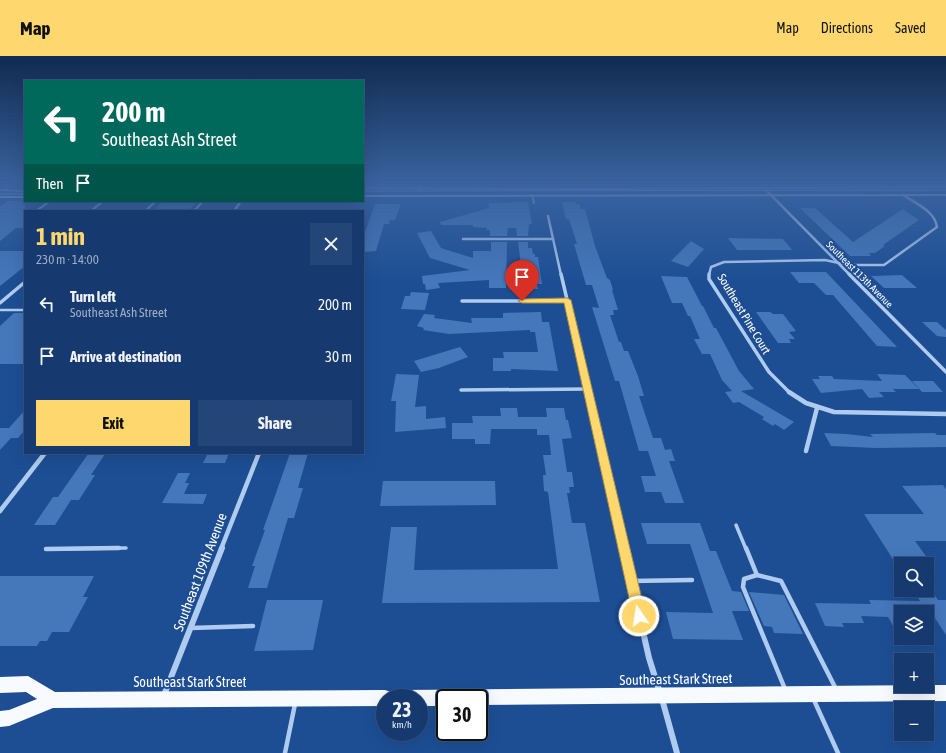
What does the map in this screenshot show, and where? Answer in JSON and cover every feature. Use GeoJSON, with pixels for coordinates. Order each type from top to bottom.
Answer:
{"type":"FeatureCollection","features":[{"type":"Feature","properties":{"kind":"main road"},"geometry":{"type":"LineString","coordinates":[[0,685],[28,684],[53,700]]}},
{"type":"Feature","properties":{"kind":"main road","name":"Southeast Stark Street"},"geometry":{"type":"LineString","coordinates":[[428,698],[946,693]]}},
{"type":"Feature","properties":{"kind":"main road","name":"Southeast Stark Street"},"geometry":{"type":"LineString","coordinates":[[53,700],[376,698]]}},
{"type":"Feature","properties":{"kind":"main road"},"geometry":{"type":"LineString","coordinates":[[0,719],[9,718],[53,700]]}},
{"type":"Feature","properties":{"kind":"street"},"geometry":{"type":"LineString","coordinates":[[548,217],[649,658],[677,753]]}},
{"type":"Feature","properties":{"kind":"street","name":"Southeast 113th Avenue"},"geometry":{"type":"LineString","coordinates":[[792,217],[946,372]]}},
{"type":"Feature","properties":{"kind":"street","name":"Southeast Pine Court"},"geometry":{"type":"LineString","coordinates":[[933,217],[936,219],[937,227],[884,265],[848,265],[825,260],[733,261],[717,264],[711,267],[709,272],[710,279],[779,386],[802,401],[817,408],[834,412],[946,414]]}},
{"type":"Feature","properties":{"kind":"street"},"geometry":{"type":"LineString","coordinates":[[463,239],[553,239]]}},
{"type":"Feature","properties":{"kind":"street"},"geometry":{"type":"LineString","coordinates":[[0,303],[24,283]]}},
{"type":"Feature","properties":{"kind":"street"},"geometry":{"type":"LineString","coordinates":[[462,301],[567,300]]}},
{"type":"Feature","properties":{"kind":"street"},"geometry":{"type":"LineString","coordinates":[[461,390],[588,389]]}},
{"type":"Feature","properties":{"kind":"street"},"geometry":{"type":"LineString","coordinates":[[806,451],[817,408]]}},
{"type":"Feature","properties":{"kind":"street"},"geometry":{"type":"LineString","coordinates":[[0,511],[44,454]]}},
{"type":"Feature","properties":{"kind":"street","name":"Southeast 109th Avenue"},"geometry":{"type":"LineString","coordinates":[[163,699],[259,454]]}},
{"type":"Feature","properties":{"kind":"lane"},"geometry":{"type":"LineString","coordinates":[[0,310],[24,310]]}},
{"type":"Feature","properties":{"kind":"lane"},"geometry":{"type":"LineString","coordinates":[[736,525],[757,575]]}},
{"type":"Feature","properties":{"kind":"lane"},"geometry":{"type":"LineString","coordinates":[[46,549],[126,548]]}},
{"type":"Feature","properties":{"kind":"lane"},"geometry":{"type":"LineString","coordinates":[[787,695],[743,587],[744,579],[757,575],[781,581],[838,694]]}},
{"type":"Feature","properties":{"kind":"lane"},"geometry":{"type":"LineString","coordinates":[[631,580],[692,580]]}},
{"type":"Feature","properties":{"kind":"lane"},"geometry":{"type":"LineString","coordinates":[[191,628],[253,626]]}},
{"type":"Feature","properties":{"kind":"lane"},"geometry":{"type":"LineString","coordinates":[[811,694],[838,753]]}},
{"type":"Feature","properties":{"kind":"lane"},"geometry":{"type":"LineString","coordinates":[[285,753],[296,699]]}},
{"type":"Feature","properties":{"kind":"building"},"geometry":{"type":"Polygon","coordinates":[[[0,217],[24,217],[24,228],[16,228],[0,241],[0,217]]]}},
{"type":"Feature","properties":{"kind":"building"},"geometry":{"type":"Polygon","coordinates":[[[371,217],[396,217],[395,220],[390,220],[389,224],[384,224],[376,251],[364,252],[364,235],[371,217]]]}},
{"type":"Feature","properties":{"kind":"building"},"geometry":{"type":"Polygon","coordinates":[[[459,217],[531,217],[532,224],[529,224],[528,236],[517,236],[516,228],[508,228],[507,236],[490,236],[490,230],[487,230],[487,228],[473,227],[473,225],[441,225],[440,222],[459,217]]]}},
{"type":"Feature","properties":{"kind":"building"},"geometry":{"type":"Polygon","coordinates":[[[565,217],[587,217],[595,246],[613,290],[618,310],[613,310],[614,315],[610,315],[619,342],[621,342],[624,351],[628,351],[638,376],[644,396],[639,396],[653,438],[661,438],[665,450],[671,449],[675,461],[669,461],[684,503],[665,503],[661,492],[645,492],[641,476],[656,476],[648,451],[639,451],[619,381],[615,381],[592,307],[599,308],[592,285],[586,285],[574,244],[577,244],[569,219],[566,219],[565,217]]]}},
{"type":"Feature","properties":{"kind":"building"},"geometry":{"type":"Polygon","coordinates":[[[809,217],[825,217],[853,242],[892,217],[914,217],[919,220],[883,245],[885,246],[875,253],[869,253],[871,256],[850,256],[809,217]]]}},
{"type":"Feature","properties":{"kind":"building"},"geometry":{"type":"Polygon","coordinates":[[[431,231],[441,248],[473,258],[473,251],[491,251],[491,242],[507,242],[506,288],[489,288],[489,280],[438,283],[440,288],[426,290],[425,284],[423,284],[422,276],[470,270],[430,258],[417,233],[431,231]]]}},
{"type":"Feature","properties":{"kind":"building"},"geometry":{"type":"Polygon","coordinates":[[[728,238],[783,239],[792,250],[737,250],[728,238]]]}},
{"type":"Feature","properties":{"kind":"building"},"geometry":{"type":"Polygon","coordinates":[[[691,241],[704,249],[688,267],[671,261],[691,241]]]}},
{"type":"Feature","properties":{"kind":"building"},"geometry":{"type":"Polygon","coordinates":[[[518,242],[528,242],[528,248],[532,248],[535,257],[538,257],[542,284],[537,284],[538,289],[524,289],[518,242]]]}},
{"type":"Feature","properties":{"kind":"building"},"geometry":{"type":"Polygon","coordinates":[[[0,251],[24,251],[24,267],[0,286],[0,251]]]}},
{"type":"Feature","properties":{"kind":"building"},"geometry":{"type":"Polygon","coordinates":[[[790,272],[826,272],[897,347],[877,346],[833,295],[826,295],[814,283],[799,283],[790,272]]]}},
{"type":"Feature","properties":{"kind":"building"},"geometry":{"type":"Polygon","coordinates":[[[902,275],[917,288],[884,288],[871,276],[902,275]]]}},
{"type":"Feature","properties":{"kind":"building"},"geometry":{"type":"Polygon","coordinates":[[[661,276],[687,277],[739,371],[754,389],[741,391],[794,422],[784,430],[775,424],[773,426],[762,419],[764,417],[739,402],[733,403],[725,392],[732,391],[722,380],[710,354],[702,354],[694,339],[700,339],[690,316],[688,316],[682,303],[672,303],[661,276]]]}},
{"type":"Feature","properties":{"kind":"building"},"geometry":{"type":"Polygon","coordinates":[[[411,292],[429,293],[425,310],[401,309],[405,296],[410,296],[411,292]]]}},
{"type":"Feature","properties":{"kind":"building"},"geometry":{"type":"Polygon","coordinates":[[[541,312],[542,322],[549,322],[558,371],[511,369],[511,371],[493,371],[493,358],[504,358],[503,352],[538,352],[535,332],[530,332],[530,330],[449,334],[423,330],[424,328],[417,326],[424,314],[435,315],[434,318],[472,323],[471,318],[503,318],[503,313],[541,312]]]}},
{"type":"Feature","properties":{"kind":"building"},"geometry":{"type":"Polygon","coordinates":[[[756,312],[783,314],[796,331],[789,332],[795,339],[789,339],[791,343],[778,343],[756,312]]]}},
{"type":"Feature","properties":{"kind":"building"},"geometry":{"type":"Polygon","coordinates":[[[14,313],[24,313],[24,364],[0,364],[0,326],[14,313]]]}},
{"type":"Feature","properties":{"kind":"building"},"geometry":{"type":"Polygon","coordinates":[[[922,322],[937,322],[946,330],[946,337],[937,336],[922,322]]]}},
{"type":"Feature","properties":{"kind":"building"},"geometry":{"type":"Polygon","coordinates":[[[460,347],[468,357],[439,368],[421,372],[414,361],[460,347]]]}},
{"type":"Feature","properties":{"kind":"building"},"geometry":{"type":"Polygon","coordinates":[[[396,374],[419,375],[415,407],[426,406],[426,419],[445,417],[446,428],[395,432],[396,401],[391,401],[396,374]]]}},
{"type":"Feature","properties":{"kind":"building"},"geometry":{"type":"Polygon","coordinates":[[[877,374],[905,375],[919,389],[893,389],[896,392],[879,392],[884,397],[869,398],[862,389],[821,393],[812,379],[820,379],[818,376],[832,376],[834,379],[882,381],[877,374]]]}},
{"type":"Feature","properties":{"kind":"building"},"geometry":{"type":"Polygon","coordinates":[[[912,381],[933,381],[943,392],[922,392],[912,381]]]}},
{"type":"Feature","properties":{"kind":"building"},"geometry":{"type":"Polygon","coordinates":[[[500,408],[517,408],[518,417],[547,417],[546,408],[564,408],[572,438],[562,439],[567,472],[572,472],[574,487],[569,487],[570,493],[567,493],[572,523],[585,523],[600,602],[382,603],[391,527],[417,527],[414,570],[558,569],[548,492],[544,491],[543,475],[546,475],[543,455],[551,455],[549,435],[537,435],[537,429],[491,429],[490,444],[475,444],[475,439],[452,439],[452,423],[473,423],[472,416],[501,416],[500,408]]]}},
{"type":"Feature","properties":{"kind":"building"},"geometry":{"type":"Polygon","coordinates":[[[24,411],[24,431],[18,438],[11,438],[0,450],[0,428],[9,428],[24,411]]]}},
{"type":"Feature","properties":{"kind":"building"},"geometry":{"type":"Polygon","coordinates":[[[824,433],[873,437],[870,434],[935,433],[937,435],[946,435],[946,447],[876,448],[831,446],[824,433]]]}},
{"type":"Feature","properties":{"kind":"building"},"geometry":{"type":"Polygon","coordinates":[[[88,454],[105,454],[91,475],[95,475],[79,500],[71,500],[55,525],[34,525],[53,497],[58,497],[88,454]]]}},
{"type":"Feature","properties":{"kind":"building"},"geometry":{"type":"Polygon","coordinates":[[[208,454],[229,454],[225,463],[203,463],[208,454]]]}},
{"type":"Feature","properties":{"kind":"building"},"geometry":{"type":"Polygon","coordinates":[[[290,454],[308,454],[298,488],[303,488],[294,518],[288,518],[267,588],[248,588],[255,566],[252,566],[265,530],[263,530],[290,454]]]}},
{"type":"Feature","properties":{"kind":"building"},"geometry":{"type":"Polygon","coordinates":[[[178,473],[190,473],[185,483],[189,483],[184,494],[207,494],[203,504],[162,503],[178,473]]]}},
{"type":"Feature","properties":{"kind":"building"},"geometry":{"type":"Polygon","coordinates":[[[383,481],[495,481],[496,505],[380,506],[383,481]]]}},
{"type":"Feature","properties":{"kind":"building"},"geometry":{"type":"Polygon","coordinates":[[[943,485],[946,489],[946,541],[915,541],[927,557],[894,557],[894,561],[864,514],[924,514],[902,486],[943,485]]]}},
{"type":"Feature","properties":{"kind":"building"},"geometry":{"type":"Polygon","coordinates":[[[641,523],[700,523],[710,551],[716,551],[732,591],[741,592],[749,611],[732,611],[743,640],[673,639],[666,612],[713,613],[690,544],[647,544],[641,523]]]}},
{"type":"Feature","properties":{"kind":"building"},"geometry":{"type":"Polygon","coordinates":[[[0,576],[94,576],[83,597],[88,597],[69,632],[52,632],[47,641],[40,641],[37,646],[0,646],[0,576]]]}},
{"type":"Feature","properties":{"kind":"building"},"geometry":{"type":"Polygon","coordinates":[[[749,592],[784,595],[803,634],[774,633],[772,627],[764,626],[749,592]]]}},
{"type":"Feature","properties":{"kind":"building"},"geometry":{"type":"Polygon","coordinates":[[[934,594],[938,600],[946,600],[946,635],[934,617],[934,605],[894,605],[894,628],[888,617],[861,616],[864,623],[842,623],[844,627],[825,626],[815,603],[871,604],[869,600],[920,601],[917,597],[934,597],[934,594]]]}},
{"type":"Feature","properties":{"kind":"building"},"geometry":{"type":"Polygon","coordinates":[[[267,600],[323,600],[313,650],[254,651],[267,600]]]}},
{"type":"Feature","properties":{"kind":"route"},"geometry":{"type":"LineString","coordinates":[[522,301],[567,300],[639,616]]}}]}
